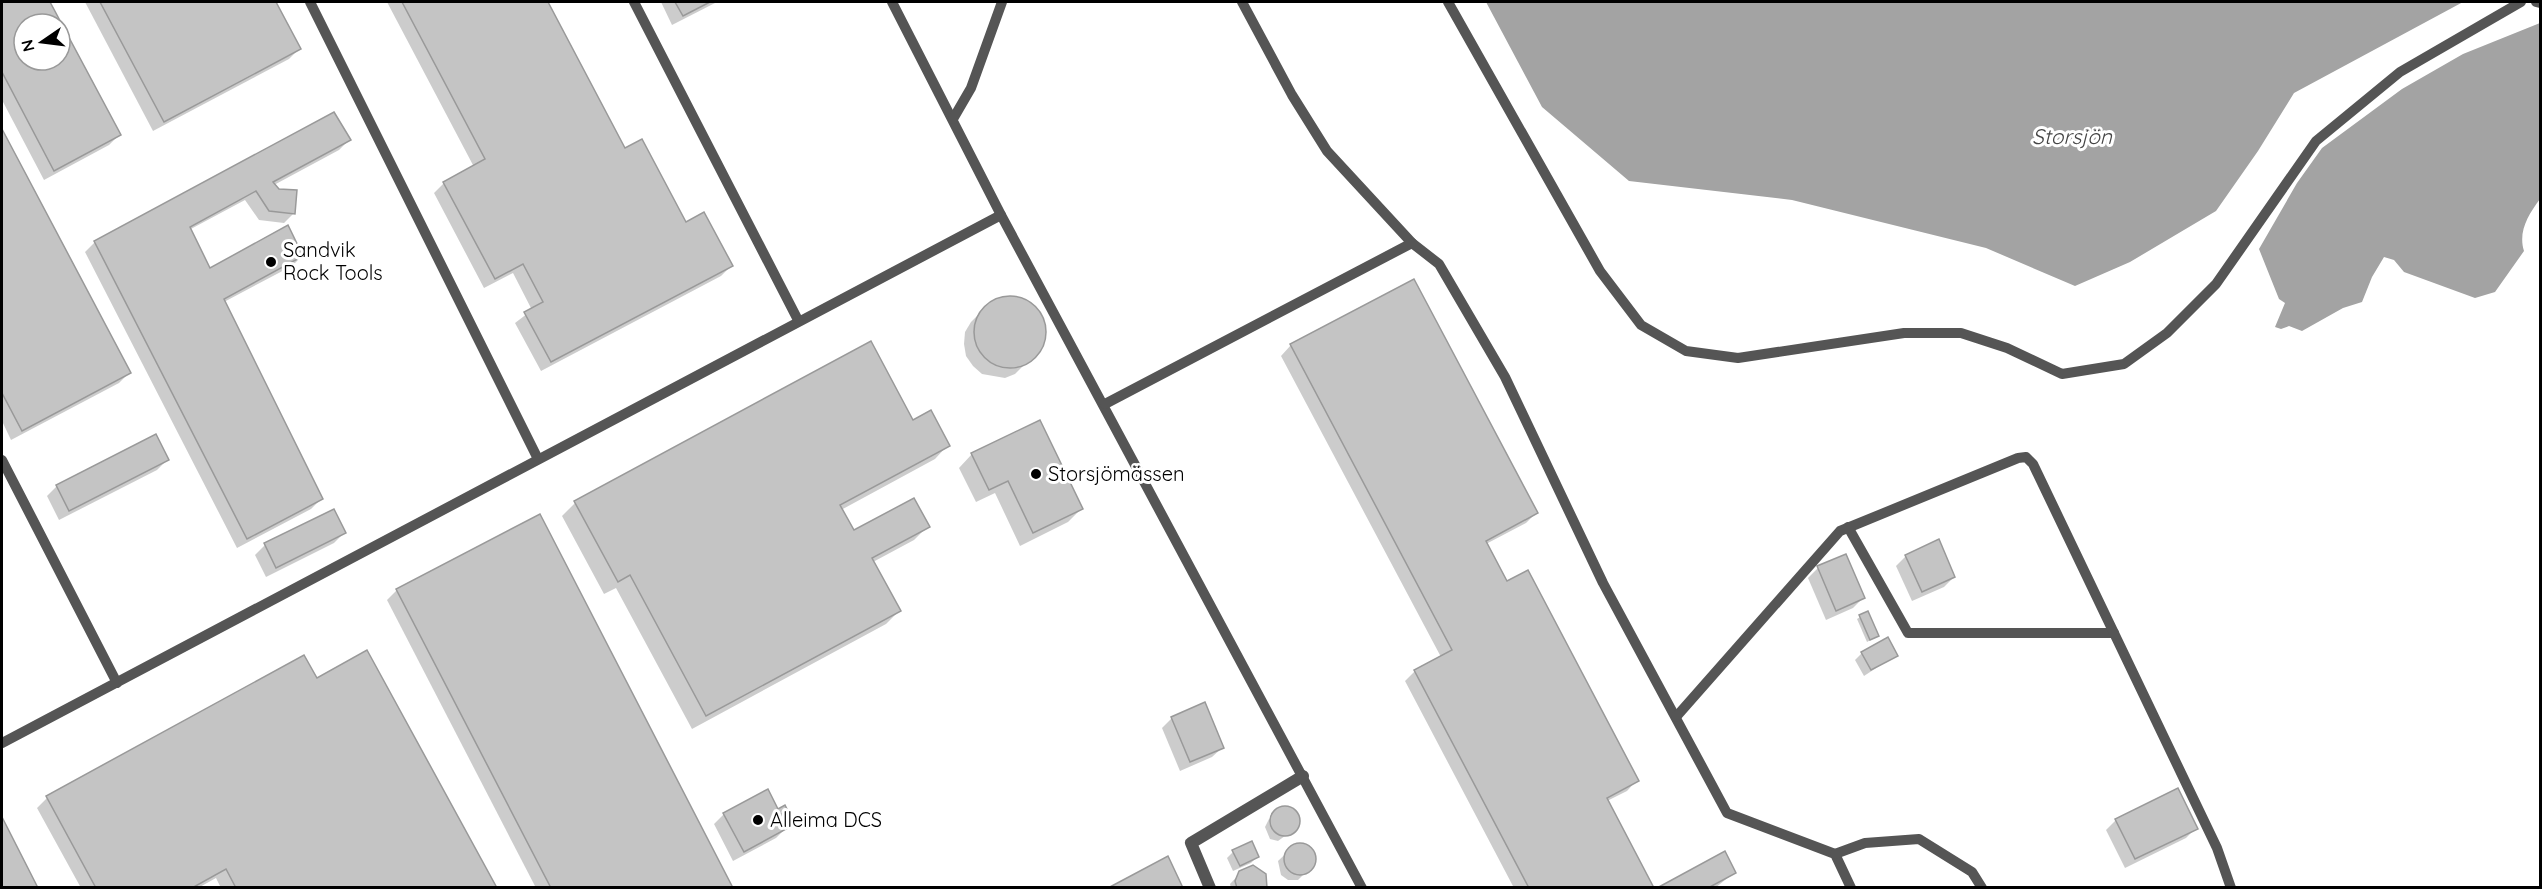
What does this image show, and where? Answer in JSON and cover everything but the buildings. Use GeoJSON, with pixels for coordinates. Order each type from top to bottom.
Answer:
{"type":"FeatureCollection","features":[{"type":"Feature","properties":{"kind":"street"},"geometry":{"type":"LineString","coordinates":[[1210,888],[1191,843],[1303,776]]}},
{"type":"Feature","properties":{"kind":"lane"},"geometry":{"type":"LineString","coordinates":[[310,2],[538,459]]}},
{"type":"Feature","properties":{"kind":"lane"},"geometry":{"type":"LineString","coordinates":[[634,2],[798,320]]}},
{"type":"Feature","properties":{"kind":"lane"},"geometry":{"type":"LineString","coordinates":[[892,2],[1001,215],[1105,404],[1362,888]]}},
{"type":"Feature","properties":{"kind":"lane"},"geometry":{"type":"LineString","coordinates":[[953,118],[971,88],[1002,2]]}},
{"type":"Feature","properties":{"kind":"lane"},"geometry":{"type":"LineString","coordinates":[[1242,2],[1292,95],[1327,151],[1412,243],[1439,264],[1505,377],[1603,583],[1727,813],[1835,855],[1851,888]]}},
{"type":"Feature","properties":{"kind":"lane"},"geometry":{"type":"LineString","coordinates":[[1448,2],[1600,270],[1641,325],[1686,351],[1738,358],[1904,333],[1961,333],[2007,348],[2062,374],[2124,364],[2167,333],[2216,284],[2316,141],[2400,72],[2521,2]]}},
{"type":"Feature","properties":{"kind":"lane"},"geometry":{"type":"LineString","coordinates":[[2,743],[798,320],[1001,215]]}},
{"type":"Feature","properties":{"kind":"lane"},"geometry":{"type":"LineString","coordinates":[[1105,404],[1412,243]]}},
{"type":"Feature","properties":{"kind":"lane"},"geometry":{"type":"LineString","coordinates":[[1676,717],[1840,531],[2018,458],[2026,457],[2033,464],[2217,848],[2231,888]]}},
{"type":"Feature","properties":{"kind":"lane"},"geometry":{"type":"LineString","coordinates":[[2,460],[117,683]]}},
{"type":"Feature","properties":{"kind":"lane"},"geometry":{"type":"LineString","coordinates":[[1848,527],[1908,633],[2114,633]]}},
{"type":"Feature","properties":{"kind":"lane"},"geometry":{"type":"LineString","coordinates":[[1835,855],[1865,843],[1919,839],[1972,872],[1982,888]]}},
{"type":"Feature","properties":{"kind":"water","name":"Storsjön"},"geometry":{"type":"Polygon","coordinates":[[[1486,2],[2463,2],[2294,93],[2258,151],[2216,211],[2130,262],[2075,286],[1986,248],[1792,200],[1629,181],[1542,107],[1486,2]]]}},
{"type":"Feature","properties":{"kind":"water"},"geometry":{"type":"Polygon","coordinates":[[[2540,23],[2540,199],[2523,230],[2524,251],[2495,292],[2475,298],[2404,272],[2394,260],[2384,257],[2372,277],[2362,302],[2343,308],[2302,331],[2289,326],[2281,329],[2275,327],[2285,303],[2279,299],[2259,249],[2297,183],[2322,148],[2402,89],[2463,54],[2540,23]]]}},
{"type":"Feature","properties":{"kind":"place","name":"Sandvik Rock Tools"},"geometry":{"type":"Point","coordinates":[271,262]}},
{"type":"Feature","properties":{"kind":"place","name":"Storsjömässen"},"geometry":{"type":"Point","coordinates":[1036,474]}},
{"type":"Feature","properties":{"kind":"place","name":"Alleima DCS"},"geometry":{"type":"Point","coordinates":[758,820]}}]}
